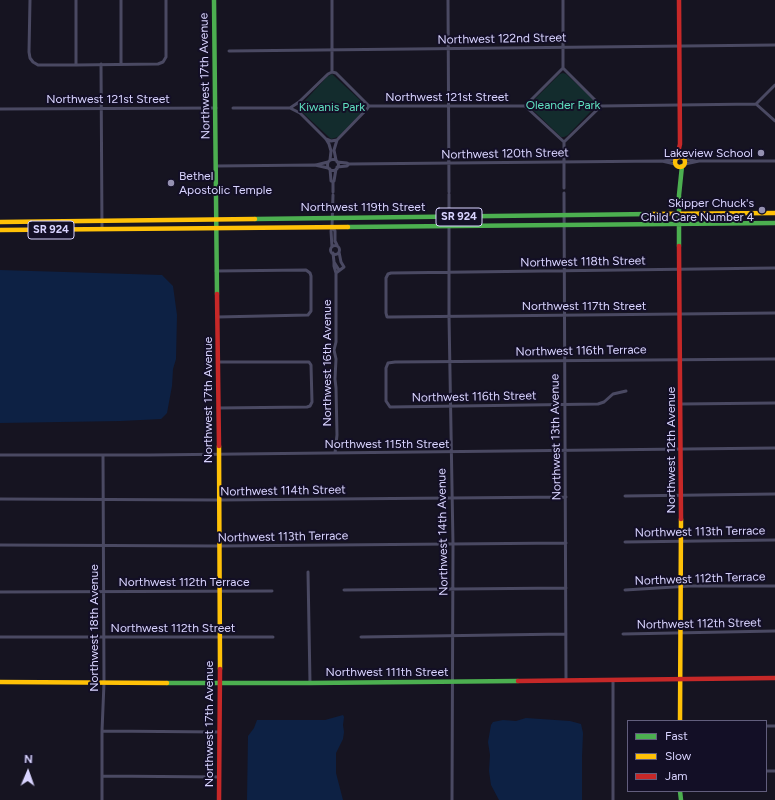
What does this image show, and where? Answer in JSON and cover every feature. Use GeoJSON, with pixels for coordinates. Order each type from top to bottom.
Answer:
{"type":"FeatureCollection","features":[{"type":"Feature","properties":{"kind":"main road","name":"Northwest 17th Avenue"},"geometry":{"type":"LineString","coordinates":[[214,0],[220,592],[219,800]]}},
{"type":"Feature","properties":{"kind":"main road","name":"Northwest 12th Avenue"},"geometry":{"type":"LineString","coordinates":[[679,0],[682,495],[680,720]]}},
{"type":"Feature","properties":{"kind":"main road","name":"Northwest 119th Street"},"geometry":{"type":"LineString","coordinates":[[0,222],[216,218],[775,214]]}},
{"type":"Feature","properties":{"kind":"main road","name":"Northwest 119th Street"},"geometry":{"type":"LineString","coordinates":[[0,230],[775,223]]}},
{"type":"Feature","properties":{"kind":"main road","name":"Northwest 111th Street"},"geometry":{"type":"LineString","coordinates":[[0,682],[310,683],[775,678]]}},
{"type":"Feature","properties":{"kind":"street"},"geometry":{"type":"LineString","coordinates":[[30,0],[30,58],[38,65],[158,64],[163,62],[166,57],[166,0]]}},
{"type":"Feature","properties":{"kind":"street"},"geometry":{"type":"LineString","coordinates":[[76,0],[76,65]]}},
{"type":"Feature","properties":{"kind":"street"},"geometry":{"type":"LineString","coordinates":[[121,0],[121,64]]}},
{"type":"Feature","properties":{"kind":"street"},"geometry":{"type":"LineString","coordinates":[[332,0],[332,72]]}},
{"type":"Feature","properties":{"kind":"street","name":"Northwest 14th Avenue"},"geometry":{"type":"LineString","coordinates":[[448,0],[448,226],[453,544],[452,800]]}},
{"type":"Feature","properties":{"kind":"street"},"geometry":{"type":"LineString","coordinates":[[563,0],[563,68],[601,106]]}},
{"type":"Feature","properties":{"kind":"street","name":"Northwest 122nd Street"},"geometry":{"type":"LineString","coordinates":[[229,50],[775,45]]}},
{"type":"Feature","properties":{"kind":"street"},"geometry":{"type":"LineString","coordinates":[[101,64],[102,229]]}},
{"type":"Feature","properties":{"kind":"street"},"geometry":{"type":"LineString","coordinates":[[563,68],[525,106],[564,142]]}},
{"type":"Feature","properties":{"kind":"street"},"geometry":{"type":"LineString","coordinates":[[290,108],[299,102],[328,74],[332,72]]}},
{"type":"Feature","properties":{"kind":"street"},"geometry":{"type":"LineString","coordinates":[[332,72],[336,73],[369,106],[367,110],[337,140],[334,150],[337,168],[333,182]]}},
{"type":"Feature","properties":{"kind":"street"},"geometry":{"type":"LineString","coordinates":[[756,104],[775,85]]}},
{"type":"Feature","properties":{"kind":"street"},"geometry":{"type":"LineString","coordinates":[[299,102],[300,112]]}},
{"type":"Feature","properties":{"kind":"street"},"geometry":{"type":"LineString","coordinates":[[564,188],[564,142],[601,106],[756,104],[775,121]]}},
{"type":"Feature","properties":{"kind":"street","name":"Northwest 121st Street"},"geometry":{"type":"LineString","coordinates":[[369,106],[525,106]]}},
{"type":"Feature","properties":{"kind":"street","name":"Northwest 121st Street"},"geometry":{"type":"LineString","coordinates":[[0,109],[216,108]]}},
{"type":"Feature","properties":{"kind":"street"},"geometry":{"type":"LineString","coordinates":[[233,108],[290,108],[300,112],[326,139],[331,148],[329,168],[333,182]]}},
{"type":"Feature","properties":{"kind":"street"},"geometry":{"type":"LineString","coordinates":[[326,139],[331,141],[337,140]]}},
{"type":"Feature","properties":{"kind":"street","name":"Northwest 120th Street"},"geometry":{"type":"LineString","coordinates":[[216,166],[316,165],[329,161],[349,164],[775,161]]}},
{"type":"Feature","properties":{"kind":"street","name":"Northwest 120th Street"},"geometry":{"type":"LineString","coordinates":[[316,165],[337,168],[347,166],[349,164]]}},
{"type":"Feature","properties":{"kind":"street","name":"Northwest 16th Avenue"},"geometry":{"type":"LineString","coordinates":[[333,182],[331,251],[333,253],[336,273],[336,342],[334,350],[336,359],[335,453]]}},
{"type":"Feature","properties":{"kind":"street","name":"Northwest 13th Avenue"},"geometry":{"type":"LineString","coordinates":[[564,193],[566,680]]}},
{"type":"Feature","properties":{"kind":"street","name":"Northwest 16th Avenue"},"geometry":{"type":"LineString","coordinates":[[332,227],[335,231],[335,241],[339,247],[341,262],[344,267],[336,273]]}},
{"type":"Feature","properties":{"kind":"street"},"geometry":{"type":"LineString","coordinates":[[332,247],[337,246]]}},
{"type":"Feature","properties":{"kind":"street"},"geometry":{"type":"LineString","coordinates":[[333,253],[336,254],[339,252]]}},
{"type":"Feature","properties":{"kind":"street"},"geometry":{"type":"LineString","coordinates":[[335,263],[341,262]]}},
{"type":"Feature","properties":{"kind":"street","name":"Northwest 16th Avenue"},"geometry":{"type":"LineString","coordinates":[[335,263],[339,270]]}},
{"type":"Feature","properties":{"kind":"street","name":"Northwest 118th Street"},"geometry":{"type":"LineString","coordinates":[[393,317],[387,317],[386,313],[386,278],[388,274],[391,273],[775,268]]}},
{"type":"Feature","properties":{"kind":"street"},"geometry":{"type":"LineString","coordinates":[[216,271],[306,270],[311,276],[310,314],[305,316],[218,317]]}},
{"type":"Feature","properties":{"kind":"street","name":"Northwest 117th Street"},"geometry":{"type":"LineString","coordinates":[[393,317],[775,313]]}},
{"type":"Feature","properties":{"kind":"street","name":"Northwest 116th Terrace"},"geometry":{"type":"LineString","coordinates":[[390,407],[386,401],[386,368],[388,363],[450,361],[775,359]]}},
{"type":"Feature","properties":{"kind":"street"},"geometry":{"type":"LineString","coordinates":[[218,362],[306,362],[311,365],[312,402],[310,406],[307,407],[218,408]]}},
{"type":"Feature","properties":{"kind":"street","name":"Northwest 116th Street"},"geometry":{"type":"LineString","coordinates":[[390,407],[565,406],[598,404],[604,402],[613,394],[626,391]]}},
{"type":"Feature","properties":{"kind":"street"},"geometry":{"type":"LineString","coordinates":[[681,404],[775,403]]}},
{"type":"Feature","properties":{"kind":"street","name":"Northwest 115th Street"},"geometry":{"type":"LineString","coordinates":[[0,455],[103,456],[775,448]]}},
{"type":"Feature","properties":{"kind":"street","name":"Northwest 18th Avenue"},"geometry":{"type":"LineString","coordinates":[[102,800],[104,683],[103,456]]}},
{"type":"Feature","properties":{"kind":"street"},"geometry":{"type":"LineString","coordinates":[[625,496],[775,494]]}},
{"type":"Feature","properties":{"kind":"street","name":"Northwest 114th Street"},"geometry":{"type":"LineString","coordinates":[[0,499],[219,500],[566,497]]}},
{"type":"Feature","properties":{"kind":"street","name":"Northwest 113th Terrace"},"geometry":{"type":"LineString","coordinates":[[626,542],[775,540]]}},
{"type":"Feature","properties":{"kind":"street","name":"Northwest 113th Terrace"},"geometry":{"type":"LineString","coordinates":[[0,545],[219,546],[566,543]]}},
{"type":"Feature","properties":{"kind":"street"},"geometry":{"type":"LineString","coordinates":[[308,572],[310,683]]}},
{"type":"Feature","properties":{"kind":"street","name":"Northwest 112th Terrace"},"geometry":{"type":"LineString","coordinates":[[625,590],[680,588],[690,586],[775,586]]}},
{"type":"Feature","properties":{"kind":"street"},"geometry":{"type":"LineString","coordinates":[[344,590],[566,588]]}},
{"type":"Feature","properties":{"kind":"street","name":"Northwest 112th Terrace"},"geometry":{"type":"LineString","coordinates":[[0,592],[272,591]]}},
{"type":"Feature","properties":{"kind":"street","name":"Northwest 112th Street"},"geometry":{"type":"LineString","coordinates":[[623,634],[775,631]]}},
{"type":"Feature","properties":{"kind":"street"},"geometry":{"type":"LineString","coordinates":[[361,637],[566,634]]}},
{"type":"Feature","properties":{"kind":"street","name":"Northwest 112th Street"},"geometry":{"type":"LineString","coordinates":[[0,637],[273,637]]}},
{"type":"Feature","properties":{"kind":"street"},"geometry":{"type":"LineString","coordinates":[[613,680],[613,800]]}},
{"type":"Feature","properties":{"kind":"street"},"geometry":{"type":"LineString","coordinates":[[102,730],[220,732]]}},
{"type":"Feature","properties":{"kind":"street"},"geometry":{"type":"LineString","coordinates":[[102,776],[219,777]]}},
{"type":"Feature","properties":{"kind":"green space","name":"Kiwanis Park"},"geometry":{"type":"Polygon","coordinates":[[[332,74],[365,106],[362,112],[338,137],[331,139],[302,112],[300,106],[327,77],[332,74]]]}},
{"type":"Feature","properties":{"kind":"green space","name":"Oleander Park"},"geometry":{"type":"Polygon","coordinates":[[[560,74],[566,74],[594,100],[595,104],[594,108],[568,135],[561,137],[532,109],[532,102],[560,74]]]}},
{"type":"Feature","properties":{"kind":"water"},"geometry":{"type":"Polygon","coordinates":[[[0,270],[162,275],[173,286],[177,315],[176,359],[173,369],[172,386],[167,413],[161,419],[0,423],[0,270]]]}},
{"type":"Feature","properties":{"kind":"water"},"geometry":{"type":"Polygon","coordinates":[[[343,715],[344,732],[343,739],[336,753],[336,773],[343,800],[247,800],[248,736],[254,728],[257,720],[325,720],[343,715]]]}},
{"type":"Feature","properties":{"kind":"water"},"geometry":{"type":"Polygon","coordinates":[[[526,718],[570,721],[581,724],[583,733],[582,800],[499,800],[491,785],[489,771],[490,755],[488,742],[491,725],[493,722],[503,720],[516,721],[526,718]]]}},
{"type":"Feature","properties":{"kind":"traffic: fast"},"geometry":{"type":"LineString","coordinates":[[214,0],[217,294]]}},
{"type":"Feature","properties":{"kind":"traffic: fast"},"geometry":{"type":"LineString","coordinates":[[679,246],[679,195],[682,166]]}},
{"type":"Feature","properties":{"kind":"traffic: fast"},"geometry":{"type":"LineString","coordinates":[[255,219],[652,214]]}},
{"type":"Feature","properties":{"kind":"traffic: fast"},"geometry":{"type":"LineString","coordinates":[[348,227],[775,223]]}},
{"type":"Feature","properties":{"kind":"traffic: fast"},"geometry":{"type":"LineString","coordinates":[[167,683],[518,681]]}},
{"type":"Feature","properties":{"kind":"traffic: fast"},"geometry":{"type":"LineString","coordinates":[[680,792],[681,800]]}},
{"type":"Feature","properties":{"kind":"traffic: slow"},"geometry":{"type":"LineString","coordinates":[[678,157],[682,157],[684,158],[685,162],[684,166],[678,167],[675,164],[675,160],[678,157]]}},
{"type":"Feature","properties":{"kind":"traffic: slow"},"geometry":{"type":"LineString","coordinates":[[652,214],[775,213]]}},
{"type":"Feature","properties":{"kind":"traffic: slow"},"geometry":{"type":"LineString","coordinates":[[0,222],[255,219]]}},
{"type":"Feature","properties":{"kind":"traffic: slow"},"geometry":{"type":"LineString","coordinates":[[0,230],[348,227]]}},
{"type":"Feature","properties":{"kind":"traffic: slow"},"geometry":{"type":"LineString","coordinates":[[219,446],[220,669]]}},
{"type":"Feature","properties":{"kind":"traffic: slow"},"geometry":{"type":"LineString","coordinates":[[680,720],[681,519]]}},
{"type":"Feature","properties":{"kind":"traffic: slow"},"geometry":{"type":"LineString","coordinates":[[0,682],[167,683]]}},
{"type":"Feature","properties":{"kind":"traffic: jam"},"geometry":{"type":"LineString","coordinates":[[677,157],[680,144],[679,0]]}},
{"type":"Feature","properties":{"kind":"traffic: jam"},"geometry":{"type":"LineString","coordinates":[[679,246],[681,519]]}},
{"type":"Feature","properties":{"kind":"traffic: jam"},"geometry":{"type":"LineString","coordinates":[[217,294],[219,446]]}},
{"type":"Feature","properties":{"kind":"traffic: jam"},"geometry":{"type":"LineString","coordinates":[[219,800],[220,669]]}},
{"type":"Feature","properties":{"kind":"traffic: jam"},"geometry":{"type":"LineString","coordinates":[[518,681],[775,678]]}},
{"type":"Feature","properties":{"kind":"place","name":"Lakeview School"},"geometry":{"type":"Point","coordinates":[761,153]}},
{"type":"Feature","properties":{"kind":"place","name":"Bethel Apostolic Temple"},"geometry":{"type":"Point","coordinates":[171,183]}},
{"type":"Feature","properties":{"kind":"place","name":"Skipper Chuck's Child Care Number 4"},"geometry":{"type":"Point","coordinates":[762,210]}}]}
